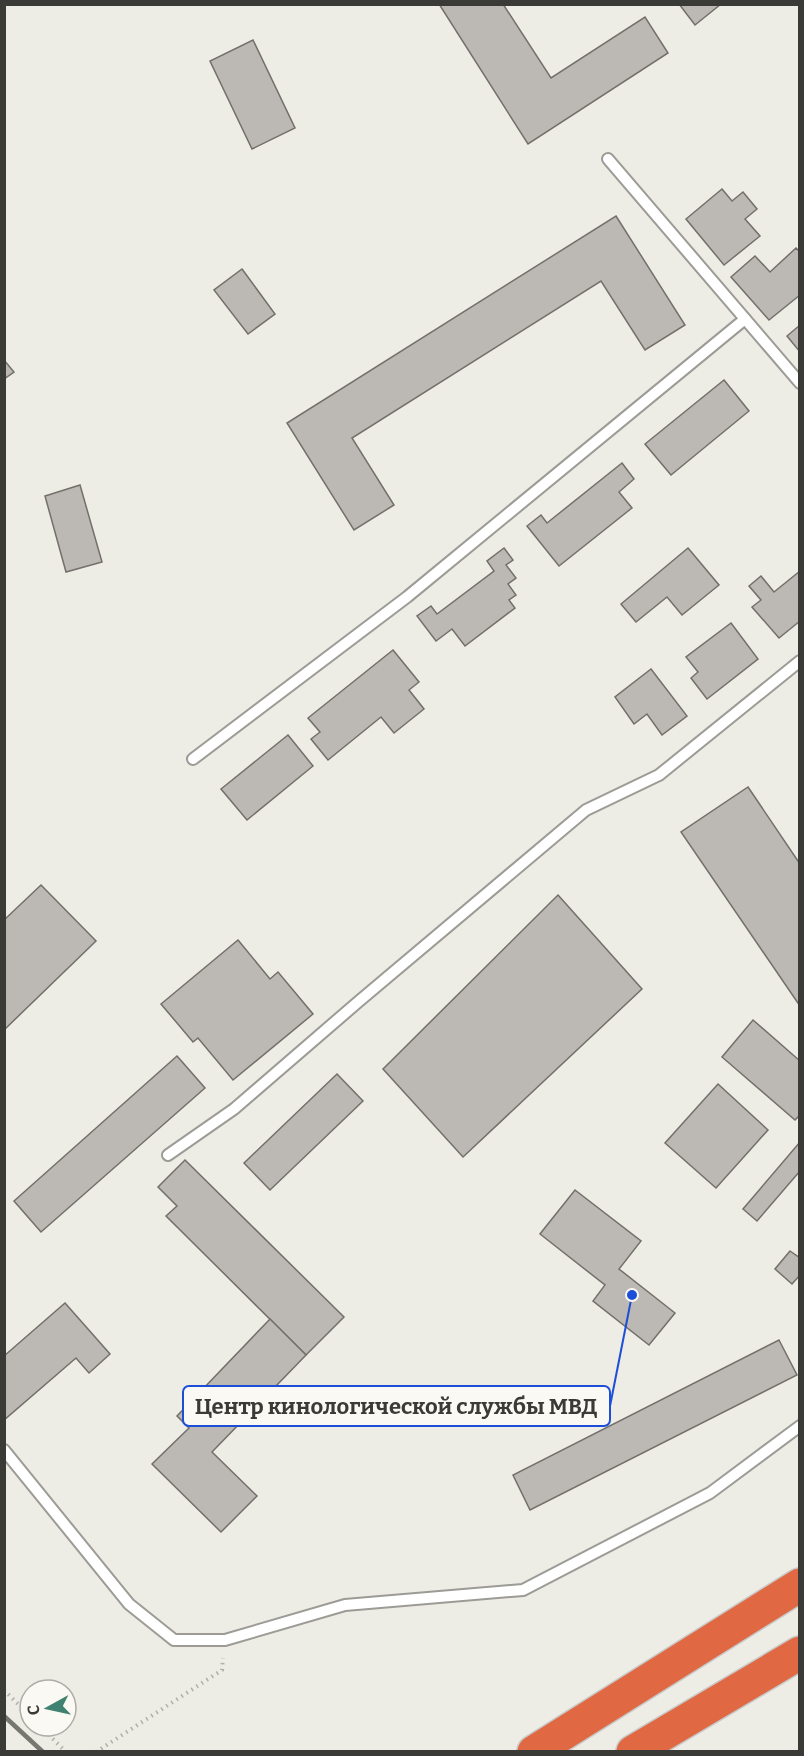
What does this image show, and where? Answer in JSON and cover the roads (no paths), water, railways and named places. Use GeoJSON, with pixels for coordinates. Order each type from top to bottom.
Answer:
{"type":"FeatureCollection","features":[{"type":"Feature","properties":{"kind":"highway"},"geometry":{"type":"LineString","coordinates":[[534,1752],[800,1585]]}},
{"type":"Feature","properties":{"kind":"highway"},"geometry":{"type":"LineString","coordinates":[[633,1752],[800,1653]]}},
{"type":"Feature","properties":{"kind":"lane"},"geometry":{"type":"LineString","coordinates":[[608,159],[800,383]]}},
{"type":"Feature","properties":{"kind":"lane"},"geometry":{"type":"LineString","coordinates":[[193,759],[406,597],[745,319]]}},
{"type":"Feature","properties":{"kind":"lane"},"geometry":{"type":"LineString","coordinates":[[168,1155],[234,1109],[586,810],[659,775],[800,660]]}},
{"type":"Feature","properties":{"kind":"lane"},"geometry":{"type":"LineString","coordinates":[[4,1450],[129,1604],[174,1640],[225,1640],[345,1605],[523,1590],[710,1493],[800,1426]]}},
{"type":"Feature","properties":{"kind":"railway"},"geometry":{"type":"LineString","coordinates":[[4,1716],[43,1752]]}},
{"type":"Feature","properties":{"kind":"place","name":"Центр кинологической службы МВД"},"geometry":{"type":"Point","coordinates":[632,1295]}}]}
